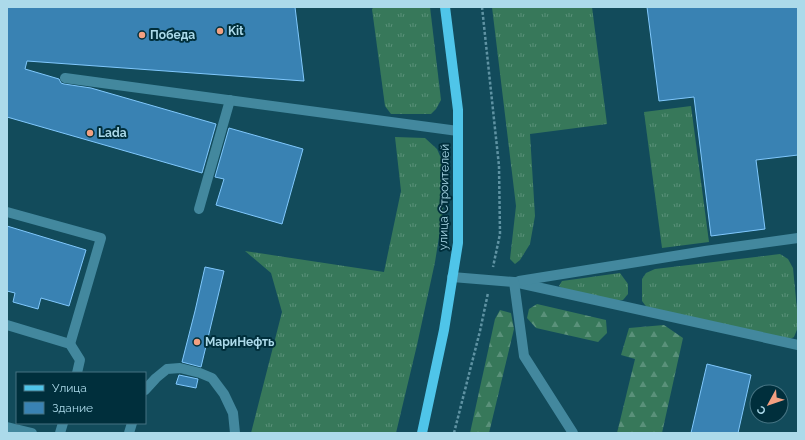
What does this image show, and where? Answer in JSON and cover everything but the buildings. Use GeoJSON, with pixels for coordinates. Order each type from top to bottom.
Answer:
{"type":"FeatureCollection","features":[{"type":"Feature","properties":{"kind":"main road","name":"улица Строителей"},"geometry":{"type":"LineString","coordinates":[[422,433],[444,330],[458,243],[458,110],[445,7]]}},
{"type":"Feature","properties":{"kind":"street"},"geometry":{"type":"LineString","coordinates":[[65,78],[458,131]]}},
{"type":"Feature","properties":{"kind":"street"},"geometry":{"type":"LineString","coordinates":[[199,209],[230,100]]}},
{"type":"Feature","properties":{"kind":"street"},"geometry":{"type":"LineString","coordinates":[[7,212],[101,238],[70,344]]}},
{"type":"Feature","properties":{"kind":"street"},"geometry":{"type":"LineString","coordinates":[[514,282],[705,251],[798,238]]}},
{"type":"Feature","properties":{"kind":"street"},"geometry":{"type":"LineString","coordinates":[[452,277],[514,282],[798,346]]}},
{"type":"Feature","properties":{"kind":"street"},"geometry":{"type":"LineString","coordinates":[[514,282],[524,356],[573,433]]}},
{"type":"Feature","properties":{"kind":"street"},"geometry":{"type":"LineString","coordinates":[[7,325],[70,344],[80,360],[77,372]]}},
{"type":"Feature","properties":{"kind":"street"},"geometry":{"type":"LineString","coordinates":[[146,389],[167,369],[180,368],[212,378],[224,394],[233,413],[235,433]]}},
{"type":"Feature","properties":{"kind":"street"},"geometry":{"type":"LineString","coordinates":[[7,427],[32,433]]}},
{"type":"Feature","properties":{"kind":"path"},"geometry":{"type":"LineString","coordinates":[[454,433],[480,331],[500,234],[499,166],[482,7]]}},
{"type":"Feature","properties":{"kind":"green space"},"geometry":{"type":"Polygon","coordinates":[[[374,7],[430,7],[441,100],[431,114],[391,114],[385,106],[372,9],[374,7]]]}},
{"type":"Feature","properties":{"kind":"green space"},"geometry":{"type":"Polygon","coordinates":[[[492,7],[592,7],[607,124],[530,134],[535,216],[530,244],[520,260],[515,264],[510,259],[516,206],[492,7]]]}},
{"type":"Feature","properties":{"kind":"green space"},"geometry":{"type":"Polygon","coordinates":[[[691,106],[709,242],[662,248],[644,112],[691,106]]]}},
{"type":"Feature","properties":{"kind":"green space"},"geometry":{"type":"Polygon","coordinates":[[[395,137],[425,138],[437,149],[444,165],[443,212],[435,262],[396,433],[251,433],[282,312],[271,273],[245,251],[384,272],[401,191],[395,137]]]}},
{"type":"Feature","properties":{"kind":"green space"},"geometry":{"type":"Polygon","coordinates":[[[780,254],[788,259],[793,268],[798,320],[798,327],[794,337],[786,341],[648,309],[642,301],[642,279],[646,273],[655,269],[780,254]]]}},
{"type":"Feature","properties":{"kind":"green space"},"geometry":{"type":"Polygon","coordinates":[[[620,273],[628,284],[628,294],[623,300],[616,301],[563,289],[559,286],[562,281],[620,273]]]}},
{"type":"Feature","properties":{"kind":"green space"},"geometry":{"type":"Polygon","coordinates":[[[537,304],[606,320],[607,333],[598,342],[536,328],[527,318],[529,309],[537,304]]]}},
{"type":"Feature","properties":{"kind":"green space"},"geometry":{"type":"Polygon","coordinates":[[[500,310],[511,313],[514,329],[489,433],[470,433],[495,319],[500,310]]]}},
{"type":"Feature","properties":{"kind":"green space"},"geometry":{"type":"Polygon","coordinates":[[[664,325],[683,338],[662,433],[617,433],[635,359],[621,355],[629,328],[664,325]]]}},
{"type":"Feature","properties":{"kind":"place","name":"Kit"},"geometry":{"type":"Point","coordinates":[220,31]}},
{"type":"Feature","properties":{"kind":"place","name":"Победа"},"geometry":{"type":"Point","coordinates":[142,35]}},
{"type":"Feature","properties":{"kind":"place","name":"Lada"},"geometry":{"type":"Point","coordinates":[90,133]}},
{"type":"Feature","properties":{"kind":"place","name":"МариНефть"},"geometry":{"type":"Point","coordinates":[197,342]}}]}
